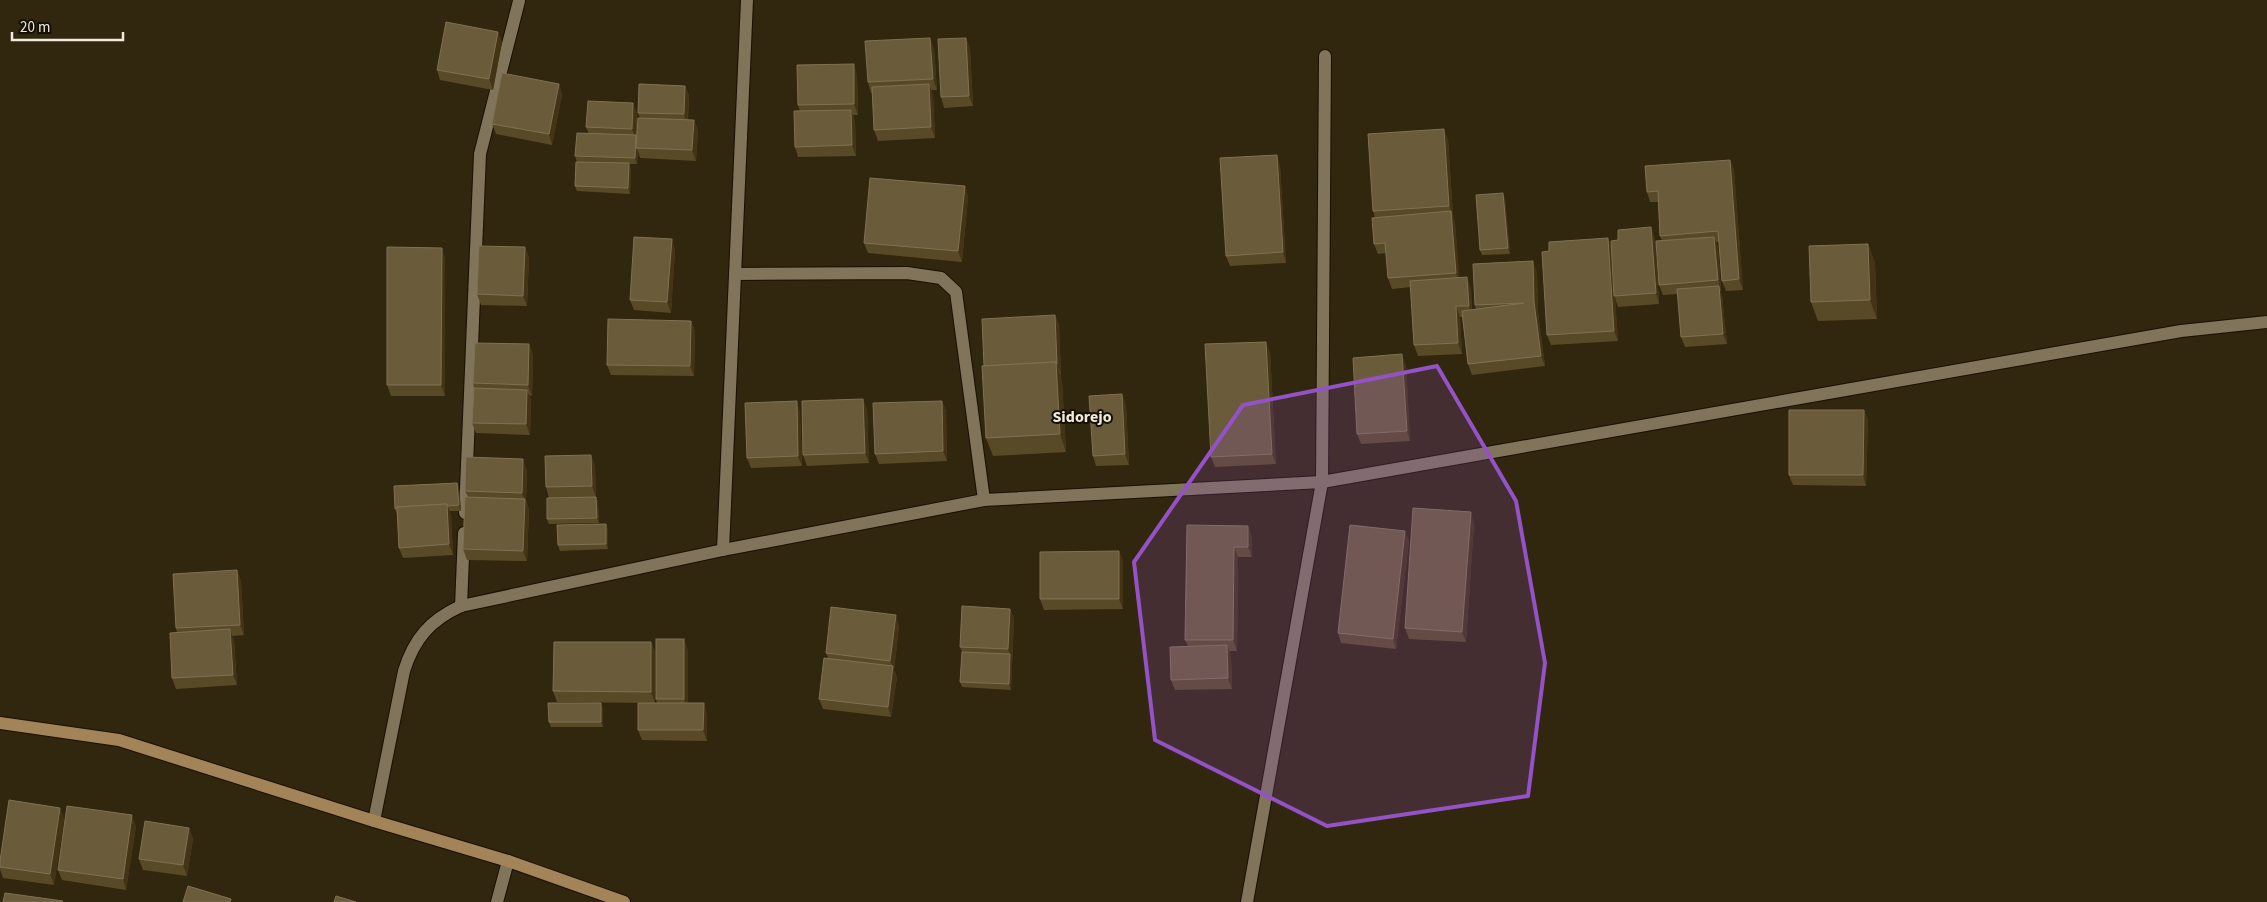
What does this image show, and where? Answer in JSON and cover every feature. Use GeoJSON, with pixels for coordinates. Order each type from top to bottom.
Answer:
{"type":"FeatureCollection","features":[{"type":"Feature","properties":{"kind":"main road"},"geometry":{"type":"LineString","coordinates":[[0,723],[119,740],[374,822],[508,861],[624,902]]}},
{"type":"Feature","properties":{"kind":"street"},"geometry":{"type":"LineString","coordinates":[[723,550],[747,0]]}},
{"type":"Feature","properties":{"kind":"street"},"geometry":{"type":"LineString","coordinates":[[461,606],[480,154],[519,1]]}},
{"type":"Feature","properties":{"kind":"street"},"geometry":{"type":"LineString","coordinates":[[1247,902],[1322,482],[1325,56]]}},
{"type":"Feature","properties":{"kind":"street"},"geometry":{"type":"LineString","coordinates":[[735,274],[907,273],[941,278],[956,292],[984,500]]}},
{"type":"Feature","properties":{"kind":"street"},"geometry":{"type":"LineString","coordinates":[[374,822],[404,671],[412,648],[441,615],[461,606],[723,550],[984,500],[1322,482],[2181,331],[2267,322]]}},
{"type":"Feature","properties":{"kind":"street"},"geometry":{"type":"LineString","coordinates":[[497,902],[508,861]]}},
{"type":"Feature","properties":{"kind":"highlighted area"},"geometry":{"type":"Polygon","coordinates":[[[1437,366],[1516,501],[1545,663],[1528,796],[1327,826],[1155,740],[1134,562],[1243,405],[1437,366]]]}},
{"type":"Feature","properties":{"kind":"building"},"geometry":{"type":"Polygon","coordinates":[[[446,22],[498,32],[489,79],[437,70],[446,22]]]}},
{"type":"Feature","properties":{"kind":"building"},"geometry":{"type":"Polygon","coordinates":[[[930,38],[933,79],[868,82],[865,41],[930,38]]]}},
{"type":"Feature","properties":{"kind":"building"},"geometry":{"type":"Polygon","coordinates":[[[966,38],[969,96],[941,97],[938,39],[966,38]]]}},
{"type":"Feature","properties":{"kind":"building"},"geometry":{"type":"Polygon","coordinates":[[[854,64],[854,104],[798,105],[797,65],[854,64]]]}},
{"type":"Feature","properties":{"kind":"building"},"geometry":{"type":"Polygon","coordinates":[[[502,73],[559,84],[549,134],[492,124],[502,73]]]}},
{"type":"Feature","properties":{"kind":"building"},"geometry":{"type":"Polygon","coordinates":[[[639,84],[685,86],[684,114],[638,113],[639,84]]]}},
{"type":"Feature","properties":{"kind":"building"},"geometry":{"type":"Polygon","coordinates":[[[929,84],[931,127],[874,130],[872,87],[929,84]]]}},
{"type":"Feature","properties":{"kind":"building"},"geometry":{"type":"Polygon","coordinates":[[[588,101],[633,103],[632,129],[586,127],[588,101]]]}},
{"type":"Feature","properties":{"kind":"building"},"geometry":{"type":"Polygon","coordinates":[[[851,110],[852,145],[795,147],[794,111],[851,110]]]}},
{"type":"Feature","properties":{"kind":"building"},"geometry":{"type":"Polygon","coordinates":[[[638,118],[694,120],[692,150],[636,148],[638,118]]]}},
{"type":"Feature","properties":{"kind":"building"},"geometry":{"type":"Polygon","coordinates":[[[1444,129],[1449,206],[1373,211],[1368,134],[1444,129]]]}},
{"type":"Feature","properties":{"kind":"building"},"geometry":{"type":"Polygon","coordinates":[[[577,133],[636,135],[635,158],[575,156],[577,133]]]}},
{"type":"Feature","properties":{"kind":"building"},"geometry":{"type":"Polygon","coordinates":[[[1277,155],[1283,252],[1226,256],[1220,158],[1277,155]]]}},
{"type":"Feature","properties":{"kind":"building"},"geometry":{"type":"Polygon","coordinates":[[[1730,160],[1739,279],[1722,281],[1718,231],[1660,236],[1658,191],[1647,192],[1645,166],[1730,160]]]}},
{"type":"Feature","properties":{"kind":"building"},"geometry":{"type":"Polygon","coordinates":[[[576,162],[629,163],[628,188],[575,186],[576,162]]]}},
{"type":"Feature","properties":{"kind":"building"},"geometry":{"type":"Polygon","coordinates":[[[870,178],[965,186],[958,251],[864,243],[870,178]]]}},
{"type":"Feature","properties":{"kind":"building"},"geometry":{"type":"Polygon","coordinates":[[[1503,193],[1508,248],[1480,250],[1476,195],[1503,193]]]}},
{"type":"Feature","properties":{"kind":"building"},"geometry":{"type":"Polygon","coordinates":[[[1451,211],[1456,273],[1388,278],[1385,243],[1374,244],[1372,218],[1451,211]]]}},
{"type":"Feature","properties":{"kind":"building"},"geometry":{"type":"Polygon","coordinates":[[[1651,227],[1656,293],[1614,296],[1611,241],[1618,240],[1618,230],[1651,227]]]}},
{"type":"Feature","properties":{"kind":"building"},"geometry":{"type":"Polygon","coordinates":[[[634,237],[672,239],[667,302],[630,300],[634,237]]]}},
{"type":"Feature","properties":{"kind":"building"},"geometry":{"type":"Polygon","coordinates":[[[1714,237],[1718,280],[1659,285],[1656,241],[1714,237]]]}},
{"type":"Feature","properties":{"kind":"building"},"geometry":{"type":"Polygon","coordinates":[[[1608,238],[1614,331],[1547,335],[1542,252],[1549,251],[1549,242],[1608,238]]]}},
{"type":"Feature","properties":{"kind":"building"},"geometry":{"type":"Polygon","coordinates":[[[1868,244],[1870,300],[1811,302],[1809,246],[1868,244]]]}},
{"type":"Feature","properties":{"kind":"building"},"geometry":{"type":"Polygon","coordinates":[[[479,246],[525,247],[523,296],[477,294],[479,246]]]}},
{"type":"Feature","properties":{"kind":"building"},"geometry":{"type":"Polygon","coordinates":[[[387,247],[442,248],[441,385],[387,385],[387,247]]]}},
{"type":"Feature","properties":{"kind":"building"},"geometry":{"type":"Polygon","coordinates":[[[1533,261],[1534,302],[1541,356],[1468,364],[1462,311],[1524,303],[1475,305],[1473,264],[1533,261]]]}},
{"type":"Feature","properties":{"kind":"building"},"geometry":{"type":"Polygon","coordinates":[[[1467,277],[1469,306],[1456,306],[1458,343],[1414,345],[1410,281],[1467,277]]]}},
{"type":"Feature","properties":{"kind":"building"},"geometry":{"type":"Polygon","coordinates":[[[1719,286],[1723,334],[1681,337],[1677,289],[1719,286]]]}},
{"type":"Feature","properties":{"kind":"building"},"geometry":{"type":"Polygon","coordinates":[[[1055,315],[1057,364],[1056,362],[984,366],[982,319],[1055,315]]]}},
{"type":"Feature","properties":{"kind":"building"},"geometry":{"type":"Polygon","coordinates":[[[608,319],[691,321],[690,366],[607,365],[608,319]]]}},
{"type":"Feature","properties":{"kind":"building"},"geometry":{"type":"Polygon","coordinates":[[[1266,342],[1272,454],[1211,457],[1205,344],[1266,342]]]}},
{"type":"Feature","properties":{"kind":"building"},"geometry":{"type":"Polygon","coordinates":[[[475,343],[529,344],[528,385],[473,383],[475,343]]]}},
{"type":"Feature","properties":{"kind":"building"},"geometry":{"type":"Polygon","coordinates":[[[1402,354],[1407,431],[1357,434],[1353,358],[1402,354]]]}},
{"type":"Feature","properties":{"kind":"building"},"geometry":{"type":"Polygon","coordinates":[[[1056,362],[1060,434],[986,438],[982,366],[1056,362]]]}},
{"type":"Feature","properties":{"kind":"building"},"geometry":{"type":"Polygon","coordinates":[[[474,388],[527,390],[526,424],[472,423],[474,388]]]}},
{"type":"Feature","properties":{"kind":"building"},"geometry":{"type":"Polygon","coordinates":[[[1122,394],[1125,454],[1093,456],[1089,396],[1122,394]]]}},
{"type":"Feature","properties":{"kind":"building"},"geometry":{"type":"Polygon","coordinates":[[[863,399],[865,453],[803,455],[802,401],[863,399]]]}},
{"type":"Feature","properties":{"kind":"building"},"geometry":{"type":"Polygon","coordinates":[[[797,401],[798,456],[747,458],[745,403],[797,401]]]}},
{"type":"Feature","properties":{"kind":"building"},"geometry":{"type":"Polygon","coordinates":[[[942,401],[943,451],[875,454],[873,403],[942,401]]]}},
{"type":"Feature","properties":{"kind":"building"},"geometry":{"type":"Polygon","coordinates":[[[1789,410],[1864,410],[1863,475],[1789,475],[1789,410]]]}},
{"type":"Feature","properties":{"kind":"building"},"geometry":{"type":"Polygon","coordinates":[[[591,455],[592,486],[546,487],[545,456],[591,455]]]}},
{"type":"Feature","properties":{"kind":"building"},"geometry":{"type":"Polygon","coordinates":[[[466,457],[523,459],[522,493],[465,491],[466,457]]]}},
{"type":"Feature","properties":{"kind":"building"},"geometry":{"type":"Polygon","coordinates":[[[457,483],[459,505],[397,507],[395,509],[394,486],[457,483]]]}},
{"type":"Feature","properties":{"kind":"building"},"geometry":{"type":"Polygon","coordinates":[[[465,497],[525,499],[523,551],[463,549],[465,497]]]}},
{"type":"Feature","properties":{"kind":"building"},"geometry":{"type":"Polygon","coordinates":[[[596,497],[597,518],[547,519],[547,498],[596,497]]]}},
{"type":"Feature","properties":{"kind":"building"},"geometry":{"type":"Polygon","coordinates":[[[447,504],[449,544],[399,548],[397,507],[447,504]]]}},
{"type":"Feature","properties":{"kind":"building"},"geometry":{"type":"Polygon","coordinates":[[[1413,508],[1471,512],[1462,632],[1405,628],[1413,508]]]}},
{"type":"Feature","properties":{"kind":"building"},"geometry":{"type":"Polygon","coordinates":[[[606,524],[606,544],[558,545],[557,525],[606,524]]]}},
{"type":"Feature","properties":{"kind":"building"},"geometry":{"type":"Polygon","coordinates":[[[1187,525],[1248,526],[1248,547],[1234,547],[1233,640],[1185,640],[1187,525]]]}},
{"type":"Feature","properties":{"kind":"building"},"geometry":{"type":"Polygon","coordinates":[[[1350,525],[1405,531],[1393,639],[1338,633],[1350,525]]]}},
{"type":"Feature","properties":{"kind":"building"},"geometry":{"type":"Polygon","coordinates":[[[1119,551],[1119,599],[1040,599],[1040,552],[1119,551]]]}},
{"type":"Feature","properties":{"kind":"building"},"geometry":{"type":"Polygon","coordinates":[[[237,570],[240,625],[176,628],[173,574],[237,570]]]}},
{"type":"Feature","properties":{"kind":"building"},"geometry":{"type":"Polygon","coordinates":[[[962,606],[1010,609],[1008,649],[960,647],[962,606]]]}},
{"type":"Feature","properties":{"kind":"building"},"geometry":{"type":"Polygon","coordinates":[[[831,607],[896,615],[890,661],[826,653],[831,607]]]}},
{"type":"Feature","properties":{"kind":"building"},"geometry":{"type":"Polygon","coordinates":[[[230,629],[233,675],[172,678],[170,633],[230,629]]]}},
{"type":"Feature","properties":{"kind":"building"},"geometry":{"type":"Polygon","coordinates":[[[656,639],[684,639],[684,699],[656,699],[656,639]]]}},
{"type":"Feature","properties":{"kind":"building"},"geometry":{"type":"Polygon","coordinates":[[[554,642],[651,642],[651,692],[553,691],[554,642]]]}},
{"type":"Feature","properties":{"kind":"building"},"geometry":{"type":"Polygon","coordinates":[[[1227,645],[1228,678],[1171,680],[1170,647],[1227,645]]]}},
{"type":"Feature","properties":{"kind":"building"},"geometry":{"type":"Polygon","coordinates":[[[962,652],[1010,654],[1009,684],[960,682],[962,652]]]}},
{"type":"Feature","properties":{"kind":"building"},"geometry":{"type":"Polygon","coordinates":[[[824,658],[893,666],[888,707],[819,699],[824,658]]]}},
{"type":"Feature","properties":{"kind":"building"},"geometry":{"type":"Polygon","coordinates":[[[548,703],[601,703],[601,722],[549,722],[548,703]]]}},
{"type":"Feature","properties":{"kind":"building"},"geometry":{"type":"Polygon","coordinates":[[[638,703],[704,703],[703,730],[638,730],[638,703]]]}},
{"type":"Feature","properties":{"kind":"building"},"geometry":{"type":"Polygon","coordinates":[[[9,800],[60,808],[50,874],[0,867],[9,800]]]}},
{"type":"Feature","properties":{"kind":"building"},"geometry":{"type":"Polygon","coordinates":[[[67,806],[132,815],[123,879],[58,870],[67,806]]]}},
{"type":"Feature","properties":{"kind":"building"},"geometry":{"type":"Polygon","coordinates":[[[145,821],[189,828],[183,865],[139,859],[145,821]]]}},
{"type":"Feature","properties":{"kind":"building"},"geometry":{"type":"Polygon","coordinates":[[[188,886],[231,899],[230,902],[183,902],[188,886]]]}},
{"type":"Feature","properties":{"kind":"building"},"geometry":{"type":"Polygon","coordinates":[[[5,893],[63,901],[3,902],[5,893]]]}},
{"type":"Feature","properties":{"kind":"building"},"geometry":{"type":"Polygon","coordinates":[[[336,896],[356,902],[334,902],[336,896]]]}},
{"type":"Feature","properties":{"kind":"district","name":"Sidorejo"},"geometry":{"type":"Point","coordinates":[1082,416]}}]}
